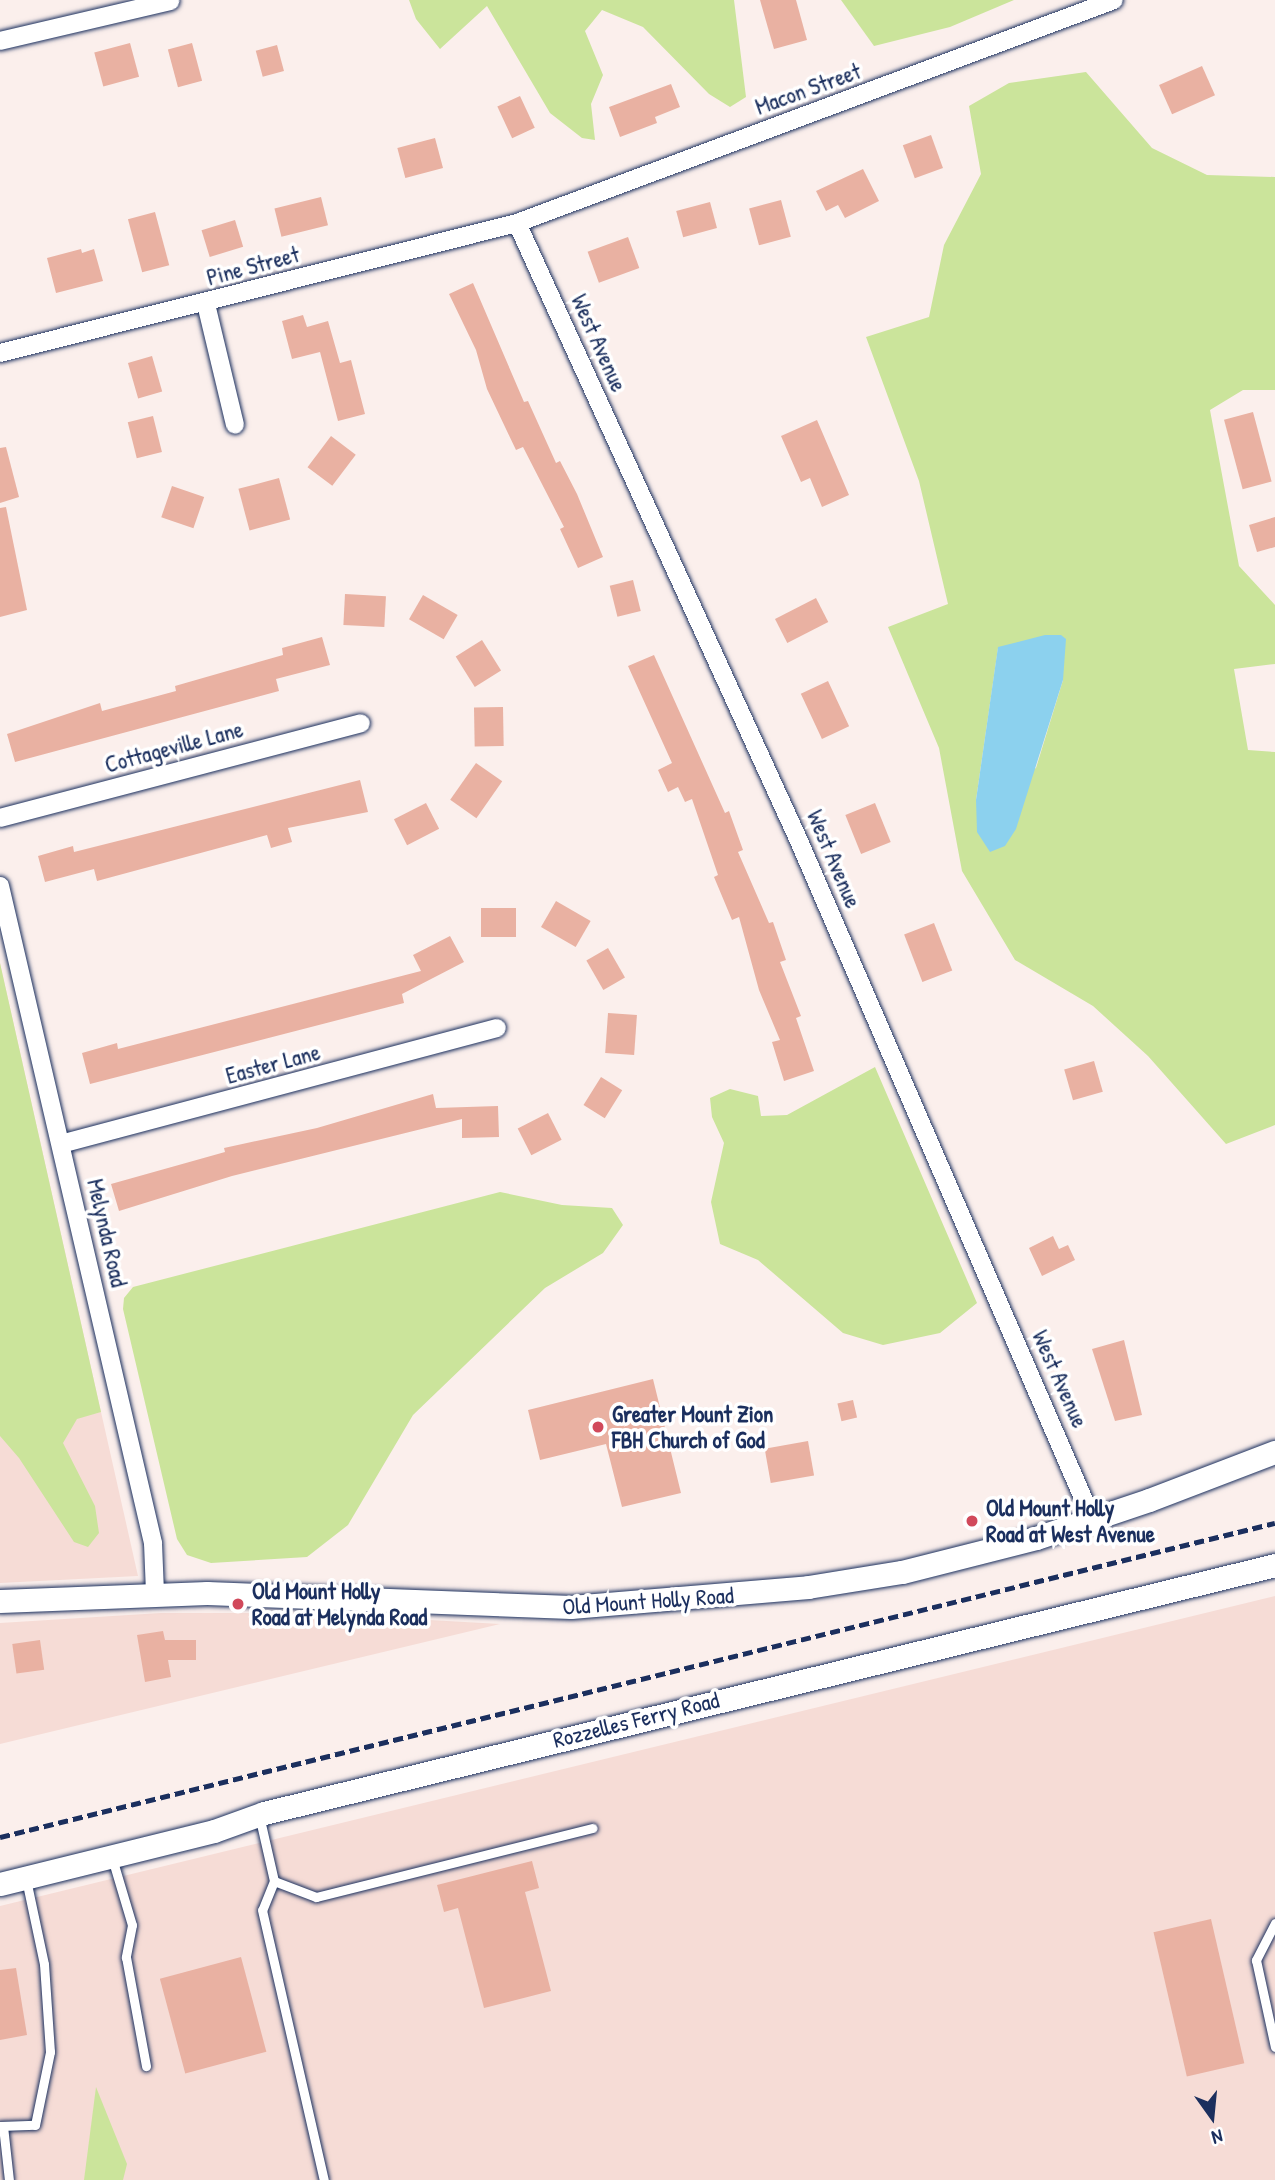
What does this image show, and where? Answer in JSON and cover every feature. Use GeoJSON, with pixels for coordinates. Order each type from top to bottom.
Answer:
{"type":"FeatureCollection","features":[{"type":"Feature","properties":{"kind":"street","name":"Macon Street"},"geometry":{"type":"LineString","coordinates":[[517,223],[1114,0]]}},
{"type":"Feature","properties":{"kind":"street"},"geometry":{"type":"LineString","coordinates":[[0,41],[170,1]]}},
{"type":"Feature","properties":{"kind":"street","name":"Pine Street"},"geometry":{"type":"LineString","coordinates":[[0,354],[206,304],[517,223]]}},
{"type":"Feature","properties":{"kind":"street","name":"West Avenue"},"geometry":{"type":"LineString","coordinates":[[517,223],[794,829],[1093,1521]]}},
{"type":"Feature","properties":{"kind":"street"},"geometry":{"type":"LineString","coordinates":[[206,304],[235,425]]}},
{"type":"Feature","properties":{"kind":"street","name":"Cottageville Lane"},"geometry":{"type":"LineString","coordinates":[[0,818],[361,723]]}},
{"type":"Feature","properties":{"kind":"street","name":"Melynda Road"},"geometry":{"type":"LineString","coordinates":[[0,886],[153,1543],[155,1592]]}},
{"type":"Feature","properties":{"kind":"street","name":"Easter Lane"},"geometry":{"type":"LineString","coordinates":[[61,1144],[497,1028]]}},
{"type":"Feature","properties":{"kind":"street","name":"Old Mount Holly Road"},"geometry":{"type":"LineString","coordinates":[[0,1601],[155,1592],[313,1595],[505,1607],[673,1601],[871,1578],[1093,1521],[1275,1452]]}},
{"type":"Feature","properties":{"kind":"street","name":"Rozzelles Ferry Road"},"geometry":{"type":"LineString","coordinates":[[0,1884],[111,1857],[259,1815],[1275,1565]]}},
{"type":"Feature","properties":{"kind":"lane"},"geometry":{"type":"LineString","coordinates":[[259,1815],[274,1881],[262,1910],[324,2180]]}},
{"type":"Feature","properties":{"kind":"lane"},"geometry":{"type":"LineString","coordinates":[[274,1881],[316,1897],[593,1828]]}},
{"type":"Feature","properties":{"kind":"lane"},"geometry":{"type":"LineString","coordinates":[[111,1857],[132,1925],[126,1958],[146,2066]]}},
{"type":"Feature","properties":{"kind":"lane"},"geometry":{"type":"LineString","coordinates":[[9,2180],[2,2126],[35,2125],[50,2052],[44,1964],[26,1877]]}},
{"type":"Feature","properties":{"kind":"lane"},"geometry":{"type":"LineString","coordinates":[[1275,1923],[1256,1959],[1275,2047]]}},
{"type":"Feature","properties":{"kind":"shaded area"},"geometry":{"type":"Polygon","coordinates":[[[0,963],[101,1412],[138,1576],[0,1583],[0,963]]]}},
{"type":"Feature","properties":{"kind":"shaded area"},"geometry":{"type":"Polygon","coordinates":[[[1275,1596],[1275,2180],[0,2180],[0,1906],[1275,1596]]]}},
{"type":"Feature","properties":{"kind":"shaded area"},"geometry":{"type":"Polygon","coordinates":[[[161,1613],[304,1613],[500,1624],[0,1744],[0,1623],[161,1613]]]}},
{"type":"Feature","properties":{"kind":"green space"},"geometry":{"type":"Polygon","coordinates":[[[409,0],[734,0],[746,97],[730,107],[709,94],[643,27],[602,10],[585,31],[603,75],[591,104],[595,140],[582,138],[550,113],[487,6],[440,49],[416,19],[409,0]]]}},
{"type":"Feature","properties":{"kind":"green space"},"geometry":{"type":"Polygon","coordinates":[[[841,0],[1014,0],[950,27],[874,46],[841,0]]]}},
{"type":"Feature","properties":{"kind":"green space"},"geometry":{"type":"Polygon","coordinates":[[[1086,72],[1152,148],[1207,175],[1275,177],[1275,390],[1243,390],[1210,410],[1239,566],[1275,605],[1275,664],[1234,669],[1248,750],[1275,752],[1275,1125],[1226,1144],[1148,1056],[1093,1006],[1015,960],[962,871],[939,748],[888,627],[948,604],[919,481],[866,337],[929,317],[944,245],[981,174],[969,106],[1009,83],[1086,72]],[[998,648],[976,800],[1036,768],[1063,680],[998,648]]]}},
{"type":"Feature","properties":{"kind":"green space"},"geometry":{"type":"Polygon","coordinates":[[[0,963],[101,1412],[77,1419],[63,1443],[95,1506],[99,1533],[88,1547],[74,1542],[19,1458],[0,1436],[0,963]]]}},
{"type":"Feature","properties":{"kind":"green space"},"geometry":{"type":"Polygon","coordinates":[[[875,1067],[977,1303],[940,1333],[883,1345],[843,1333],[758,1260],[720,1244],[711,1202],[724,1143],[712,1117],[710,1098],[730,1089],[758,1096],[761,1116],[787,1115],[875,1067]]]}},
{"type":"Feature","properties":{"kind":"green space"},"geometry":{"type":"Polygon","coordinates":[[[500,1192],[562,1205],[612,1208],[623,1225],[603,1253],[545,1288],[413,1415],[348,1525],[307,1557],[211,1563],[187,1555],[177,1539],[123,1309],[124,1298],[133,1287],[500,1192]]]}},
{"type":"Feature","properties":{"kind":"green space"},"geometry":{"type":"Polygon","coordinates":[[[96,2087],[127,2164],[123,2180],[84,2180],[96,2087]]]}},
{"type":"Feature","properties":{"kind":"water"},"geometry":{"type":"Polygon","coordinates":[[[1045,635],[1061,635],[1066,639],[1063,680],[1016,829],[1005,846],[990,852],[977,832],[976,800],[998,647],[1045,635]]]}},
{"type":"Feature","properties":{"kind":"building"},"geometry":{"type":"Polygon","coordinates":[[[760,0],[796,0],[807,40],[774,49],[760,0]]]}},
{"type":"Feature","properties":{"kind":"building"},"geometry":{"type":"Polygon","coordinates":[[[130,43],[139,77],[103,86],[94,53],[130,43]]]}},
{"type":"Feature","properties":{"kind":"building"},"geometry":{"type":"Polygon","coordinates":[[[192,43],[202,81],[178,87],[168,49],[192,43]]]}},
{"type":"Feature","properties":{"kind":"building"},"geometry":{"type":"Polygon","coordinates":[[[277,45],[284,71],[263,77],[256,51],[277,45]]]}},
{"type":"Feature","properties":{"kind":"building"},"geometry":{"type":"Polygon","coordinates":[[[1202,66],[1215,95],[1172,114],[1159,85],[1202,66]]]}},
{"type":"Feature","properties":{"kind":"building"},"geometry":{"type":"Polygon","coordinates":[[[671,84],[680,107],[655,117],[657,123],[620,137],[609,107],[671,84]]]}},
{"type":"Feature","properties":{"kind":"building"},"geometry":{"type":"Polygon","coordinates":[[[520,96],[535,128],[512,138],[497,107],[520,96]]]}},
{"type":"Feature","properties":{"kind":"building"},"geometry":{"type":"Polygon","coordinates":[[[931,135],[943,168],[915,178],[903,145],[931,135]]]}},
{"type":"Feature","properties":{"kind":"building"},"geometry":{"type":"Polygon","coordinates":[[[435,138],[443,168],[405,178],[397,148],[435,138]]]}},
{"type":"Feature","properties":{"kind":"building"},"geometry":{"type":"Polygon","coordinates":[[[863,169],[879,201],[845,218],[838,205],[826,211],[816,191],[863,169]]]}},
{"type":"Feature","properties":{"kind":"building"},"geometry":{"type":"Polygon","coordinates":[[[321,197],[328,225],[281,237],[274,209],[321,197]]]}},
{"type":"Feature","properties":{"kind":"building"},"geometry":{"type":"Polygon","coordinates":[[[781,200],[791,237],[759,245],[749,209],[781,200]]]}},
{"type":"Feature","properties":{"kind":"building"},"geometry":{"type":"Polygon","coordinates":[[[710,202],[717,228],[683,237],[676,211],[710,202]]]}},
{"type":"Feature","properties":{"kind":"building"},"geometry":{"type":"Polygon","coordinates":[[[155,212],[169,265],[142,272],[128,219],[155,212]]]}},
{"type":"Feature","properties":{"kind":"building"},"geometry":{"type":"Polygon","coordinates":[[[235,220],[243,247],[210,257],[202,230],[235,220]]]}},
{"type":"Feature","properties":{"kind":"building"},"geometry":{"type":"Polygon","coordinates":[[[628,237],[639,268],[599,283],[588,252],[628,237]]]}},
{"type":"Feature","properties":{"kind":"building"},"geometry":{"type":"Polygon","coordinates":[[[81,249],[82,253],[94,249],[103,281],[56,293],[47,258],[81,249]]]}},
{"type":"Feature","properties":{"kind":"building"},"geometry":{"type":"Polygon","coordinates":[[[473,283],[524,402],[528,401],[556,463],[560,461],[577,494],[603,557],[578,568],[560,529],[564,527],[523,447],[516,450],[487,389],[476,350],[449,294],[473,283]]]}},
{"type":"Feature","properties":{"kind":"building"},"geometry":{"type":"Polygon","coordinates":[[[303,315],[307,327],[328,321],[340,363],[351,360],[365,414],[338,421],[320,352],[292,359],[282,321],[303,315]]]}},
{"type":"Feature","properties":{"kind":"building"},"geometry":{"type":"Polygon","coordinates":[[[152,356],[162,392],[138,398],[128,363],[152,356]]]}},
{"type":"Feature","properties":{"kind":"building"},"geometry":{"type":"Polygon","coordinates":[[[1253,412],[1272,482],[1243,489],[1224,420],[1253,412]]]}},
{"type":"Feature","properties":{"kind":"building"},"geometry":{"type":"Polygon","coordinates":[[[153,416],[162,452],[137,458],[128,422],[153,416]]]}},
{"type":"Feature","properties":{"kind":"building"},"geometry":{"type":"Polygon","coordinates":[[[817,420],[849,495],[822,507],[810,478],[801,482],[781,436],[817,420]]]}},
{"type":"Feature","properties":{"kind":"building"},"geometry":{"type":"Polygon","coordinates":[[[331,436],[356,455],[332,486],[308,467],[331,436]]]}},
{"type":"Feature","properties":{"kind":"building"},"geometry":{"type":"Polygon","coordinates":[[[6,447],[19,497],[0,503],[0,448],[6,447]]]}},
{"type":"Feature","properties":{"kind":"building"},"geometry":{"type":"Polygon","coordinates":[[[279,478],[290,520],[250,530],[238,489],[279,478]]]}},
{"type":"Feature","properties":{"kind":"building"},"geometry":{"type":"Polygon","coordinates":[[[172,486],[204,497],[193,528],[161,517],[172,486]]]}},
{"type":"Feature","properties":{"kind":"building"},"geometry":{"type":"Polygon","coordinates":[[[6,507],[27,610],[0,617],[0,508],[6,507]]]}},
{"type":"Feature","properties":{"kind":"building"},"geometry":{"type":"Polygon","coordinates":[[[1275,517],[1275,547],[1257,552],[1249,525],[1275,517]]]}},
{"type":"Feature","properties":{"kind":"building"},"geometry":{"type":"Polygon","coordinates":[[[633,580],[641,611],[617,617],[610,586],[633,580]]]}},
{"type":"Feature","properties":{"kind":"building"},"geometry":{"type":"Polygon","coordinates":[[[345,594],[386,596],[384,627],[343,625],[345,594]]]}},
{"type":"Feature","properties":{"kind":"building"},"geometry":{"type":"Polygon","coordinates":[[[423,595],[458,615],[444,639],[409,619],[423,595]]]}},
{"type":"Feature","properties":{"kind":"building"},"geometry":{"type":"Polygon","coordinates":[[[816,598],[828,622],[787,643],[775,619],[816,598]]]}},
{"type":"Feature","properties":{"kind":"building"},"geometry":{"type":"Polygon","coordinates":[[[322,637],[330,665],[276,679],[279,691],[15,762],[7,734],[100,703],[102,711],[176,691],[175,686],[283,655],[282,648],[322,637]]]}},
{"type":"Feature","properties":{"kind":"building"},"geometry":{"type":"Polygon","coordinates":[[[482,640],[501,671],[475,687],[456,656],[482,640]]]}},
{"type":"Feature","properties":{"kind":"building"},"geometry":{"type":"Polygon","coordinates":[[[654,655],[725,813],[729,811],[743,850],[738,852],[769,923],[773,922],[786,960],[780,962],[801,1016],[796,1018],[814,1071],[784,1081],[772,1042],[780,1040],[759,990],[739,917],[732,920],[714,877],[718,875],[692,799],[685,802],[678,787],[668,792],[658,770],[672,763],[628,666],[654,655]]]}},
{"type":"Feature","properties":{"kind":"building"},"geometry":{"type":"Polygon","coordinates":[[[828,681],[849,726],[822,739],[801,694],[828,681]]]}},
{"type":"Feature","properties":{"kind":"building"},"geometry":{"type":"Polygon","coordinates":[[[503,707],[504,746],[475,747],[474,708],[503,707]]]}},
{"type":"Feature","properties":{"kind":"building"},"geometry":{"type":"Polygon","coordinates":[[[476,763],[502,781],[476,818],[450,800],[476,763]]]}},
{"type":"Feature","properties":{"kind":"building"},"geometry":{"type":"Polygon","coordinates":[[[360,780],[368,812],[288,828],[292,842],[271,848],[267,835],[97,881],[94,869],[45,882],[38,856],[73,846],[74,852],[360,780]]]}},
{"type":"Feature","properties":{"kind":"building"},"geometry":{"type":"Polygon","coordinates":[[[426,803],[439,829],[407,845],[394,819],[426,803]]]}},
{"type":"Feature","properties":{"kind":"building"},"geometry":{"type":"Polygon","coordinates":[[[875,803],[891,842],[861,854],[845,815],[875,803]]]}},
{"type":"Feature","properties":{"kind":"building"},"geometry":{"type":"Polygon","coordinates":[[[556,901],[591,921],[576,947],[541,927],[556,901]]]}},
{"type":"Feature","properties":{"kind":"building"},"geometry":{"type":"Polygon","coordinates":[[[481,908],[516,908],[516,937],[481,937],[481,908]]]}},
{"type":"Feature","properties":{"kind":"building"},"geometry":{"type":"Polygon","coordinates":[[[934,923],[952,971],[922,982],[904,934],[934,923]]]}},
{"type":"Feature","properties":{"kind":"building"},"geometry":{"type":"Polygon","coordinates":[[[450,936],[464,962],[402,994],[404,1003],[90,1084],[82,1053],[117,1043],[118,1049],[421,971],[413,955],[450,936]]]}},
{"type":"Feature","properties":{"kind":"building"},"geometry":{"type":"Polygon","coordinates":[[[608,948],[625,977],[603,990],[586,960],[608,948]]]}},
{"type":"Feature","properties":{"kind":"building"},"geometry":{"type":"Polygon","coordinates":[[[608,1013],[637,1015],[634,1055],[605,1053],[608,1013]]]}},
{"type":"Feature","properties":{"kind":"building"},"geometry":{"type":"Polygon","coordinates":[[[1094,1061],[1103,1092],[1073,1100],[1064,1070],[1094,1061]]]}},
{"type":"Feature","properties":{"kind":"building"},"geometry":{"type":"Polygon","coordinates":[[[601,1077],[622,1090],[605,1118],[584,1105],[601,1077]]]}},
{"type":"Feature","properties":{"kind":"building"},"geometry":{"type":"Polygon","coordinates":[[[433,1094],[436,1108],[498,1106],[499,1137],[462,1138],[462,1119],[232,1176],[119,1211],[111,1184],[225,1152],[224,1148],[317,1128],[433,1094]]]}},
{"type":"Feature","properties":{"kind":"building"},"geometry":{"type":"Polygon","coordinates":[[[548,1113],[562,1140],[531,1155],[518,1128],[548,1113]]]}},
{"type":"Feature","properties":{"kind":"building"},"geometry":{"type":"Polygon","coordinates":[[[1053,1236],[1059,1249],[1068,1245],[1075,1260],[1042,1276],[1029,1248],[1053,1236]]]}},
{"type":"Feature","properties":{"kind":"building"},"geometry":{"type":"Polygon","coordinates":[[[1124,1340],[1142,1415],[1115,1421],[1092,1349],[1124,1340]]]}},
{"type":"Feature","properties":{"kind":"building","name":"Greater Mount Zion FBH Church of God"},"geometry":{"type":"Polygon","coordinates":[[[653,1379],[681,1493],[622,1507],[606,1444],[540,1460],[528,1410],[653,1379]]]}},
{"type":"Feature","properties":{"kind":"building"},"geometry":{"type":"Polygon","coordinates":[[[853,1400],[857,1418],[841,1421],[837,1404],[853,1400]]]}},
{"type":"Feature","properties":{"kind":"building"},"geometry":{"type":"Polygon","coordinates":[[[808,1441],[814,1475],[771,1483],[765,1449],[808,1441]]]}},
{"type":"Feature","properties":{"kind":"building"},"geometry":{"type":"Polygon","coordinates":[[[163,1631],[165,1640],[196,1640],[196,1660],[168,1660],[171,1677],[145,1682],[137,1635],[163,1631]]]}},
{"type":"Feature","properties":{"kind":"building"},"geometry":{"type":"Polygon","coordinates":[[[40,1640],[44,1670],[16,1674],[12,1644],[40,1640]]]}},
{"type":"Feature","properties":{"kind":"building"},"geometry":{"type":"Polygon","coordinates":[[[532,1861],[539,1888],[525,1892],[551,1991],[484,2008],[458,1908],[444,1912],[437,1885],[532,1861]]]}},
{"type":"Feature","properties":{"kind":"building"},"geometry":{"type":"Polygon","coordinates":[[[1211,1919],[1244,2063],[1187,2076],[1154,1932],[1211,1919]]]}},
{"type":"Feature","properties":{"kind":"building"},"geometry":{"type":"Polygon","coordinates":[[[241,1957],[266,2052],[185,2073],[160,1979],[241,1957]]]}},
{"type":"Feature","properties":{"kind":"building"},"geometry":{"type":"Polygon","coordinates":[[[16,1968],[27,2035],[0,2040],[0,1970],[16,1968]]]}},
{"type":"Feature","properties":{"kind":"railway"},"geometry":{"type":"LineString","coordinates":[[0,1837],[1275,1523]]}},
{"type":"Feature","properties":{"kind":"place","name":"Greater Mount Zion FBH Church of God"},"geometry":{"type":"Point","coordinates":[598,1427]}},
{"type":"Feature","properties":{"kind":"place","name":"Old Mount Holly Road at West Avenue"},"geometry":{"type":"Point","coordinates":[972,1521]}},
{"type":"Feature","properties":{"kind":"place","name":"Old Mount Holly Road at Melynda Road"},"geometry":{"type":"Point","coordinates":[238,1604]}}]}
